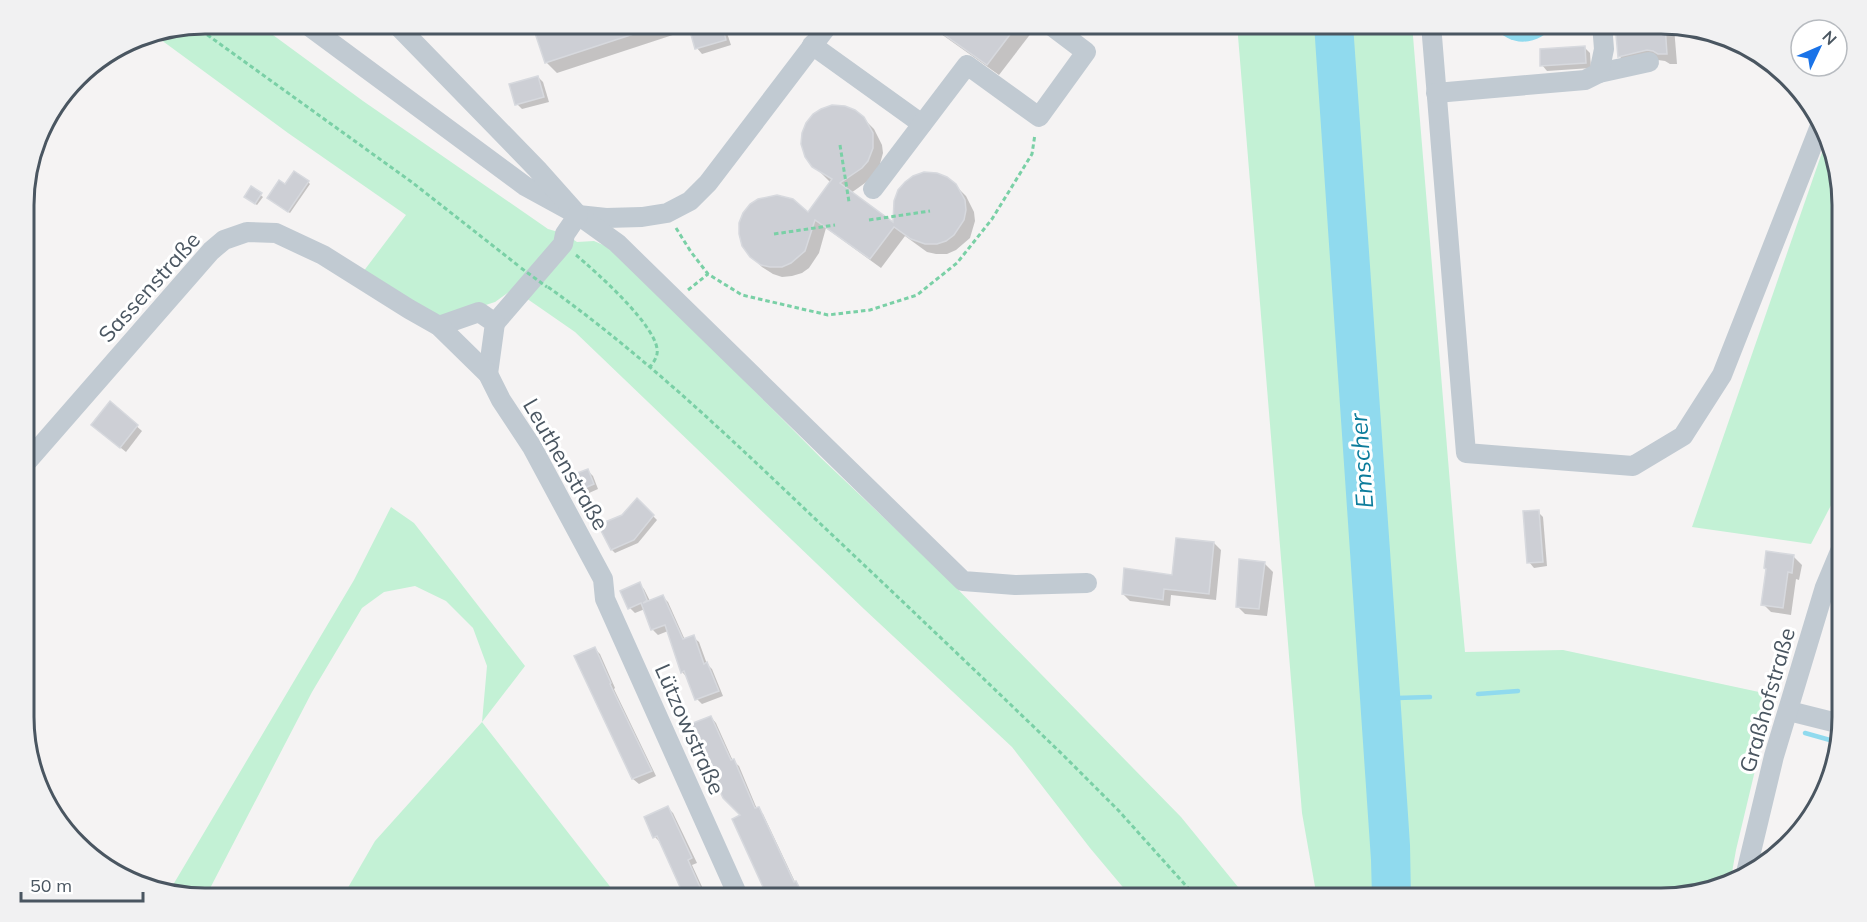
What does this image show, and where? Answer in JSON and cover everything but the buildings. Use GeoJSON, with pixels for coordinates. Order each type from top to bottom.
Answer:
{"type":"FeatureCollection","features":[{"type":"Feature","properties":{"kind":"street"},"geometry":{"type":"LineString","coordinates":[[321,35],[525,186],[579,215],[617,243],[963,581],[1015,585],[1088,583]]}},
{"type":"Feature","properties":{"kind":"street"},"geometry":{"type":"LineString","coordinates":[[407,35],[579,215],[606,218],[642,218],[667,213],[690,201],[708,183],[820,35]]}},
{"type":"Feature","properties":{"kind":"street"},"geometry":{"type":"LineString","coordinates":[[873,189],[967,65],[1039,117],[1086,52],[1064,35]]}},
{"type":"Feature","properties":{"kind":"street"},"geometry":{"type":"LineString","coordinates":[[1432,35],[1466,453],[1633,466],[1683,436],[1722,375],[1817,134]]}},
{"type":"Feature","properties":{"kind":"street"},"geometry":{"type":"LineString","coordinates":[[1599,73],[1604,49],[1603,35]]}},
{"type":"Feature","properties":{"kind":"street"},"geometry":{"type":"LineString","coordinates":[[812,45],[922,124]]}},
{"type":"Feature","properties":{"kind":"street"},"geometry":{"type":"LineString","coordinates":[[1436,93],[1585,81],[1599,73],[1649,62]]}},
{"type":"Feature","properties":{"kind":"street"},"geometry":{"type":"LineString","coordinates":[[488,374],[495,323],[563,244],[565,234],[579,215]]}},
{"type":"Feature","properties":{"kind":"street","name":"Sassenstraße"},"geometry":{"type":"LineString","coordinates":[[35,453],[211,251],[224,240],[247,232],[276,232],[322,255],[440,326],[488,374]]}},
{"type":"Feature","properties":{"kind":"street"},"geometry":{"type":"LineString","coordinates":[[440,326],[479,312],[495,323]]}},
{"type":"Feature","properties":{"kind":"street","name":"Leuthenstraße"},"geometry":{"type":"LineString","coordinates":[[488,374],[501,400],[532,447],[603,579]]}},
{"type":"Feature","properties":{"kind":"street","name":"Graßhofstraße"},"geometry":{"type":"LineString","coordinates":[[1748,864],[1772,765],[1832,570]]}},
{"type":"Feature","properties":{"kind":"street","name":"Lützowstraße"},"geometry":{"type":"LineString","coordinates":[[603,579],[605,599],[734,888]]}},
{"type":"Feature","properties":{"kind":"street"},"geometry":{"type":"LineString","coordinates":[[1789,711],[1832,722]]}},
{"type":"Feature","properties":{"kind":"path"},"geometry":{"type":"LineString","coordinates":[[207,35],[413,183],[651,367],[752,459],[1064,755],[1118,810],[1187,887]]}},
{"type":"Feature","properties":{"kind":"path"},"geometry":{"type":"LineString","coordinates":[[667,213],[691,252],[708,274],[742,295],[828,315],[870,310],[917,295],[957,263],[992,219],[1032,154],[1039,117]]}},
{"type":"Feature","properties":{"kind":"path"},"geometry":{"type":"LineString","coordinates":[[840,145],[849,202]]}},
{"type":"Feature","properties":{"kind":"path"},"geometry":{"type":"LineString","coordinates":[[869,220],[930,211]]}},
{"type":"Feature","properties":{"kind":"path"},"geometry":{"type":"LineString","coordinates":[[774,234],[835,225]]}},
{"type":"Feature","properties":{"kind":"path"},"geometry":{"type":"LineString","coordinates":[[563,244],[613,289],[651,331],[657,347],[657,355],[651,367]]}},
{"type":"Feature","properties":{"kind":"path"},"geometry":{"type":"LineString","coordinates":[[675,299],[708,274]]}},
{"type":"Feature","properties":{"kind":"green space"},"geometry":{"type":"Polygon","coordinates":[[[194,35],[273,35],[363,101],[548,229],[565,234],[577,242],[594,241],[615,250],[821,458],[938,569],[1181,817],[1238,887],[1123,887],[1012,747],[864,609],[575,332],[513,289],[495,302],[461,313],[442,316],[420,309],[363,272],[406,215],[288,133],[161,40],[194,35]]]}},
{"type":"Feature","properties":{"kind":"green space"},"geometry":{"type":"Polygon","coordinates":[[[1238,35],[1413,35],[1465,652],[1563,650],[1773,695],[1732,872],[1695,884],[1673,887],[1315,887],[1302,813],[1238,35]]]}},
{"type":"Feature","properties":{"kind":"green space"},"geometry":{"type":"Polygon","coordinates":[[[1823,149],[1831,183],[1832,205],[1832,503],[1811,544],[1692,527],[1823,149]]]}},
{"type":"Feature","properties":{"kind":"green space"},"geometry":{"type":"Polygon","coordinates":[[[391,507],[414,523],[525,666],[482,722],[487,666],[473,628],[446,601],[415,586],[384,592],[362,608],[312,692],[210,888],[173,884],[354,580],[391,507]]]}},
{"type":"Feature","properties":{"kind":"green space"},"geometry":{"type":"Polygon","coordinates":[[[482,722],[611,888],[348,888],[375,841],[482,722]]]}},
{"type":"Feature","properties":{"kind":"water","name":"Emscher"},"geometry":{"type":"Polygon","coordinates":[[[1315,35],[1354,35],[1400,693],[1411,887],[1372,887],[1315,35]]]}},
{"type":"Feature","properties":{"kind":"water"},"geometry":{"type":"Polygon","coordinates":[[[1503,35],[1544,35],[1524,42],[1503,35]]]}},
{"type":"Feature","properties":{"kind":"waterway"},"geometry":{"type":"LineString","coordinates":[[1478,694],[1518,691]]}},
{"type":"Feature","properties":{"kind":"waterway"},"geometry":{"type":"LineString","coordinates":[[1397,698],[1430,697]]}},
{"type":"Feature","properties":{"kind":"waterway"},"geometry":{"type":"LineString","coordinates":[[1805,733],[1831,740]]}}]}
